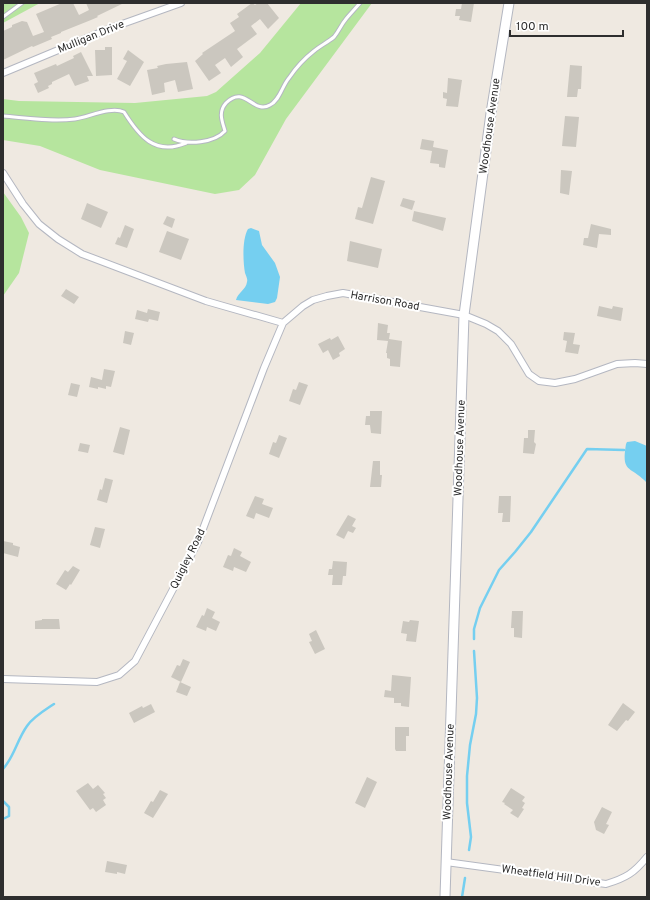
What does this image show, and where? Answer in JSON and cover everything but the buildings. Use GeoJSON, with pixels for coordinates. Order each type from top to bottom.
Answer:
{"type":"FeatureCollection","features":[{"type":"Feature","properties":{"kind":"main road","name":"Woodhouse Avenue"},"geometry":{"type":"LineString","coordinates":[[445,897],[464,315],[491,113],[509,3]]}},
{"type":"Feature","properties":{"kind":"street","name":"Mulligan Drive"},"geometry":{"type":"LineString","coordinates":[[3,73],[111,28],[181,3]]}},
{"type":"Feature","properties":{"kind":"street"},"geometry":{"type":"LineString","coordinates":[[3,173],[23,204],[39,224],[58,239],[82,254],[206,301],[283,323]]}},
{"type":"Feature","properties":{"kind":"street","name":"Harrison Road"},"geometry":{"type":"LineString","coordinates":[[283,323],[313,300],[343,293],[464,315],[486,324],[498,330],[511,344],[529,374],[539,381],[555,383],[575,380],[617,364],[647,364]]}},
{"type":"Feature","properties":{"kind":"street","name":"Quigley Road"},"geometry":{"type":"LineString","coordinates":[[3,680],[97,682],[119,675],[135,661],[198,542],[264,368],[283,323]]}},
{"type":"Feature","properties":{"kind":"street","name":"Wheatfield Hill Drive"},"geometry":{"type":"LineString","coordinates":[[446,862],[606,884],[621,879],[636,870],[647,857]]}},
{"type":"Feature","properties":{"kind":"lane"},"geometry":{"type":"LineString","coordinates":[[3,17],[22,3]]}},
{"type":"Feature","properties":{"kind":"lane"},"geometry":{"type":"LineString","coordinates":[[3,116],[62,120],[76,119],[116,110],[124,112],[133,128],[145,140],[152,143],[171,146],[188,142],[215,139],[225,132],[222,121],[222,109],[225,104],[235,96],[241,96],[258,106],[270,106],[290,76],[313,51],[334,36],[344,21],[360,3]]}},
{"type":"Feature","properties":{"kind":"lane"},"geometry":{"type":"LineString","coordinates":[[174,139],[188,142]]}},
{"type":"Feature","properties":{"kind":"green space"},"geometry":{"type":"Polygon","coordinates":[[[3,3],[40,3],[3,23],[3,3]]]}},
{"type":"Feature","properties":{"kind":"green space"},"geometry":{"type":"Polygon","coordinates":[[[301,3],[372,3],[286,119],[255,175],[239,190],[215,194],[100,170],[40,146],[3,140],[3,99],[19,101],[135,103],[207,96],[216,92],[260,53],[301,3]]]}},
{"type":"Feature","properties":{"kind":"green space"},"geometry":{"type":"Polygon","coordinates":[[[3,192],[21,217],[29,233],[19,273],[3,296],[3,192]]]}},
{"type":"Feature","properties":{"kind":"water"},"geometry":{"type":"Polygon","coordinates":[[[251,228],[259,231],[262,245],[275,263],[280,277],[277,298],[275,302],[268,304],[236,300],[238,295],[245,287],[247,281],[244,263],[244,244],[246,233],[248,229],[251,228]]]}},
{"type":"Feature","properties":{"kind":"water"},"geometry":{"type":"Polygon","coordinates":[[[635,441],[647,446],[647,483],[626,465],[626,444],[627,442],[635,441]]]}},
{"type":"Feature","properties":{"kind":"waterway"},"geometry":{"type":"LineString","coordinates":[[474,639],[474,629],[480,608],[499,570],[531,532],[587,449],[624,450]]}},
{"type":"Feature","properties":{"kind":"waterway"},"geometry":{"type":"LineString","coordinates":[[469,850],[471,837],[467,803],[467,776],[477,698],[474,651]]}},
{"type":"Feature","properties":{"kind":"waterway"},"geometry":{"type":"LineString","coordinates":[[3,769],[10,759],[24,731],[32,720],[54,704]]}},
{"type":"Feature","properties":{"kind":"waterway"},"geometry":{"type":"LineString","coordinates":[[3,801],[9,807],[9,816],[3,819]]}},
{"type":"Feature","properties":{"kind":"waterway"},"geometry":{"type":"LineString","coordinates":[[462,897],[465,878]]}}]}
